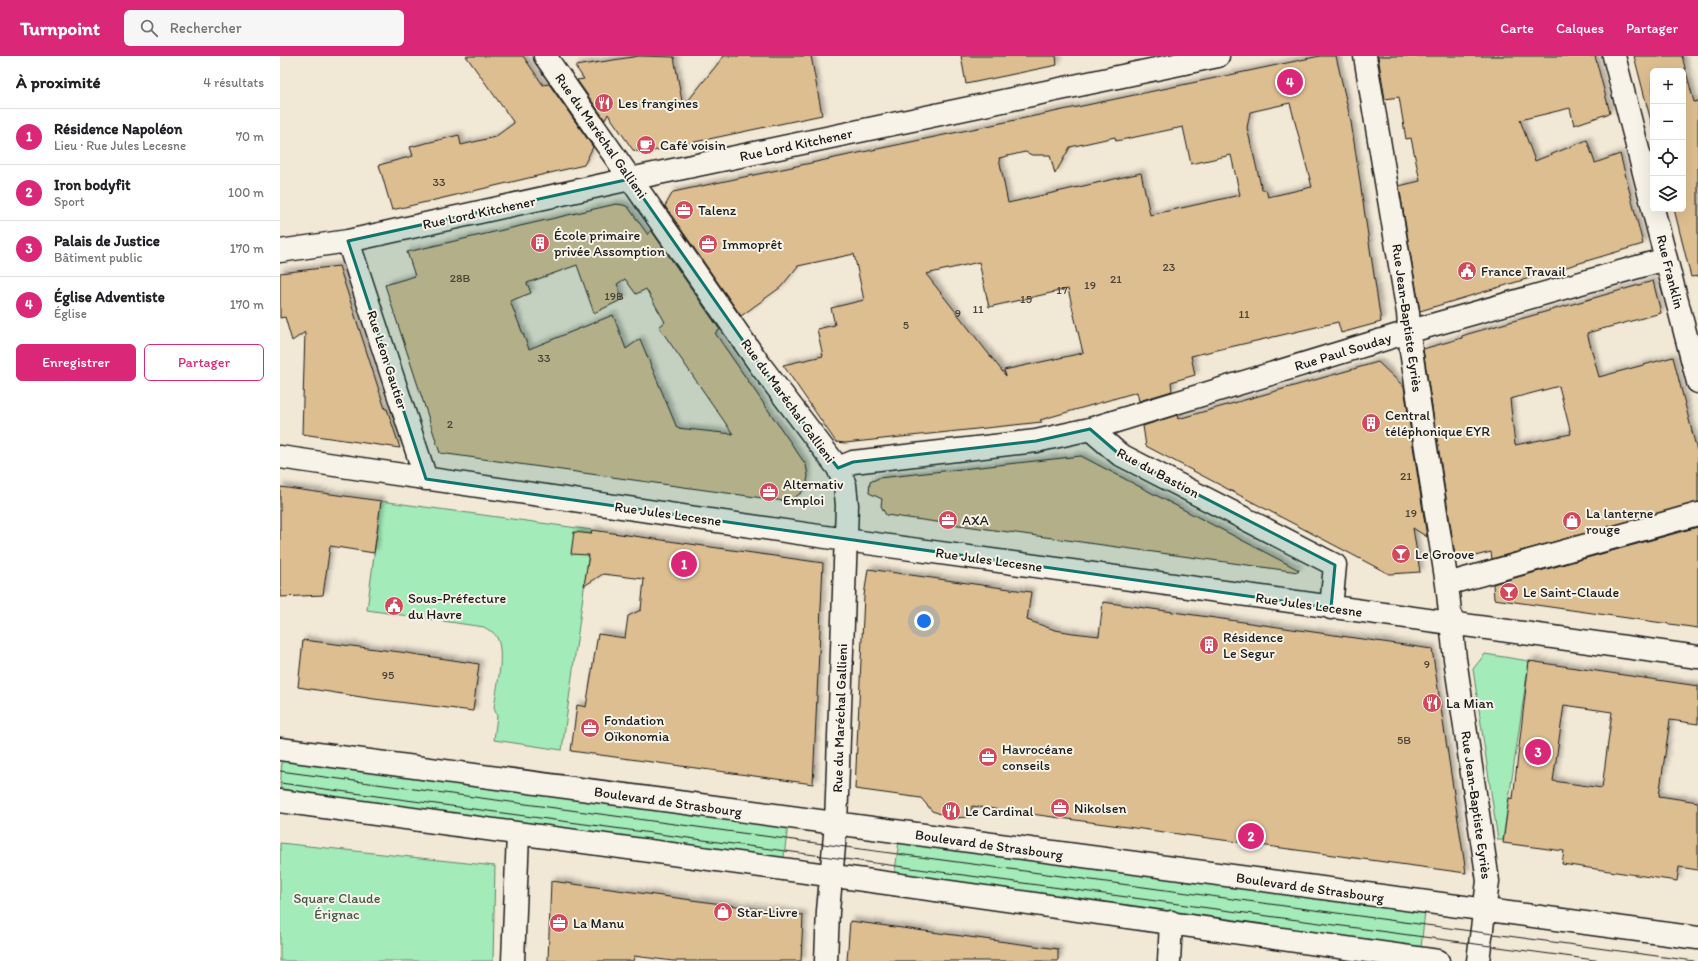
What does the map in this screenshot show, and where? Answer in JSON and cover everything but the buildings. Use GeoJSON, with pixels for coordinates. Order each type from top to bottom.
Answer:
{"type":"FeatureCollection","features":[{"type":"Feature","properties":{"kind":"street","name":"Rue du Maréchal Gallieni"},"geometry":{"type":"LineString","coordinates":[[545,56],[760,365],[838,468],[846,485],[846,540],[836,824],[826,961]]}},
{"type":"Feature","properties":{"kind":"street","name":"Rue Lord Kitchener"},"geometry":{"type":"LineString","coordinates":[[280,251],[348,241],[630,179],[1218,56]]}},
{"type":"Feature","properties":{"kind":"street","name":"Rue Jean-Baptiste Eyriès"},"geometry":{"type":"LineString","coordinates":[[1365,56],[1410,332],[1411,351],[1447,584],[1451,624],[1488,881],[1478,961]]}},
{"type":"Feature","properties":{"kind":"street","name":"Rue Franklin"},"geometry":{"type":"LineString","coordinates":[[1614,56],[1650,196]]}},
{"type":"Feature","properties":{"kind":"street","name":"Rue Franklin"},"geometry":{"type":"LineString","coordinates":[[1654,212],[1698,382]]}},
{"type":"Feature","properties":{"kind":"street","name":"Rue Léon Gautier"},"geometry":{"type":"LineString","coordinates":[[348,241],[426,479]]}},
{"type":"Feature","properties":{"kind":"street","name":"Rue Paul Souday"},"geometry":{"type":"LineString","coordinates":[[1090,429],[1410,332],[1666,259]]}},
{"type":"Feature","properties":{"kind":"street"},"geometry":{"type":"LineString","coordinates":[[838,468],[853,462],[1036,441],[1090,429]]}},
{"type":"Feature","properties":{"kind":"street","name":"Rue du Bastion"},"geometry":{"type":"LineString","coordinates":[[1090,429],[1119,454],[1335,565],[1331,608]]}},
{"type":"Feature","properties":{"kind":"street","name":"Rue Jules Lecesne"},"geometry":{"type":"LineString","coordinates":[[280,457],[846,540],[1331,608],[1698,657]]}},
{"type":"Feature","properties":{"kind":"street"},"geometry":{"type":"LineString","coordinates":[[1447,584],[1698,514]]}},
{"type":"Feature","properties":{"kind":"street","name":"Boulevard de Strasbourg"},"geometry":{"type":"LineString","coordinates":[[280,749],[1698,938]]}},
{"type":"Feature","properties":{"kind":"street"},"geometry":{"type":"LineString","coordinates":[[280,801],[1171,922],[1438,961]]}},
{"type":"Feature","properties":{"kind":"street"},"geometry":{"type":"LineString","coordinates":[[513,961],[518,834]]}},
{"type":"Feature","properties":{"kind":"street"},"geometry":{"type":"LineString","coordinates":[[1169,961],[1171,922]]}},
{"type":"Feature","properties":{"kind":"highlighted area"},"geometry":{"type":"Polygon","coordinates":[[[630,179],[760,365],[838,468],[853,462],[1036,441],[1090,429],[1119,454],[1335,565],[1331,608],[426,479],[348,241],[630,179]]]}},
{"type":"Feature","properties":{"kind":"green space"},"geometry":{"type":"Polygon","coordinates":[[[381,501],[592,530],[562,750],[494,740],[497,716],[494,708],[500,671],[500,651],[499,643],[496,636],[492,632],[484,627],[367,610],[381,501]]]}},
{"type":"Feature","properties":{"kind":"green space"},"geometry":{"type":"Polygon","coordinates":[[[1485,654],[1529,661],[1503,840],[1498,840],[1473,669],[1485,654]]]}},
{"type":"Feature","properties":{"kind":"green space"},"geometry":{"type":"Polygon","coordinates":[[[282,759],[788,825],[783,864],[280,795],[282,759]]]}},
{"type":"Feature","properties":{"kind":"green space"},"geometry":{"type":"Polygon","coordinates":[[[899,841],[1425,911],[1421,948],[894,878],[899,841]]]}},
{"type":"Feature","properties":{"kind":"green space","name":"Square Claude Érignac"},"geometry":{"type":"Polygon","coordinates":[[[280,843],[495,866],[493,961],[280,961],[280,843]]]}},
{"type":"Feature","properties":{"kind":"tram line"},"geometry":{"type":"LineString","coordinates":[[280,771],[1694,961]]}},
{"type":"Feature","properties":{"kind":"tram line"},"geometry":{"type":"LineString","coordinates":[[280,783],[1602,961]]}},
{"type":"Feature","properties":{"kind":"place","name":"Église Adventiste"},"geometry":{"type":"Point","coordinates":[1290,82]}},
{"type":"Feature","properties":{"kind":"place","name":"Les frangines"},"geometry":{"type":"Point","coordinates":[604,103]}},
{"type":"Feature","properties":{"kind":"place","name":"Café voisin"},"geometry":{"type":"Point","coordinates":[646,145]}},
{"type":"Feature","properties":{"kind":"place","name":"Talenz"},"geometry":{"type":"Point","coordinates":[684,210]}},
{"type":"Feature","properties":{"kind":"place","name":"École primaire privée Assomption"},"geometry":{"type":"Point","coordinates":[540,243]}},
{"type":"Feature","properties":{"kind":"place","name":"Immoprêt"},"geometry":{"type":"Point","coordinates":[708,244]}},
{"type":"Feature","properties":{"kind":"place","name":"France Travail"},"geometry":{"type":"Point","coordinates":[1467,271]}},
{"type":"Feature","properties":{"kind":"place","name":"Central téléphonique EYR"},"geometry":{"type":"Point","coordinates":[1371,423]}},
{"type":"Feature","properties":{"kind":"place","name":"Alternativ Emploi"},"geometry":{"type":"Point","coordinates":[769,492]}},
{"type":"Feature","properties":{"kind":"place","name":"AXA"},"geometry":{"type":"Point","coordinates":[948,520]}},
{"type":"Feature","properties":{"kind":"place","name":"La lanterne rouge"},"geometry":{"type":"Point","coordinates":[1572,521]}},
{"type":"Feature","properties":{"kind":"place","name":"Le Groove"},"geometry":{"type":"Point","coordinates":[1401,554]}},
{"type":"Feature","properties":{"kind":"place","name":"Résidence Napoléon"},"geometry":{"type":"Point","coordinates":[684,564]}},
{"type":"Feature","properties":{"kind":"place","name":"Le Saint-Claude"},"geometry":{"type":"Point","coordinates":[1509,592]}},
{"type":"Feature","properties":{"kind":"place","name":"Sous-Préfecture du Havre"},"geometry":{"type":"Point","coordinates":[394,606]}},
{"type":"Feature","properties":{"kind":"place","name":"Résidence Le Segur"},"geometry":{"type":"Point","coordinates":[1209,645]}},
{"type":"Feature","properties":{"kind":"place","name":"La Mian"},"geometry":{"type":"Point","coordinates":[1432,703]}},
{"type":"Feature","properties":{"kind":"place","name":"Fondation Oïkonomia"},"geometry":{"type":"Point","coordinates":[590,728]}},
{"type":"Feature","properties":{"kind":"place","name":"Palais de Justice"},"geometry":{"type":"Point","coordinates":[1538,752]}},
{"type":"Feature","properties":{"kind":"place","name":"Havrocéane conseils"},"geometry":{"type":"Point","coordinates":[988,757]}},
{"type":"Feature","properties":{"kind":"place","name":"Nikolsen"},"geometry":{"type":"Point","coordinates":[1060,808]}},
{"type":"Feature","properties":{"kind":"place","name":"Le Cardinal"},"geometry":{"type":"Point","coordinates":[951,811]}},
{"type":"Feature","properties":{"kind":"place","name":"Iron bodyfit"},"geometry":{"type":"Point","coordinates":[1251,836]}},
{"type":"Feature","properties":{"kind":"place","name":"Star-Livre"},"geometry":{"type":"Point","coordinates":[723,912]}},
{"type":"Feature","properties":{"kind":"place","name":"La Manu"},"geometry":{"type":"Point","coordinates":[559,923]}}]}
